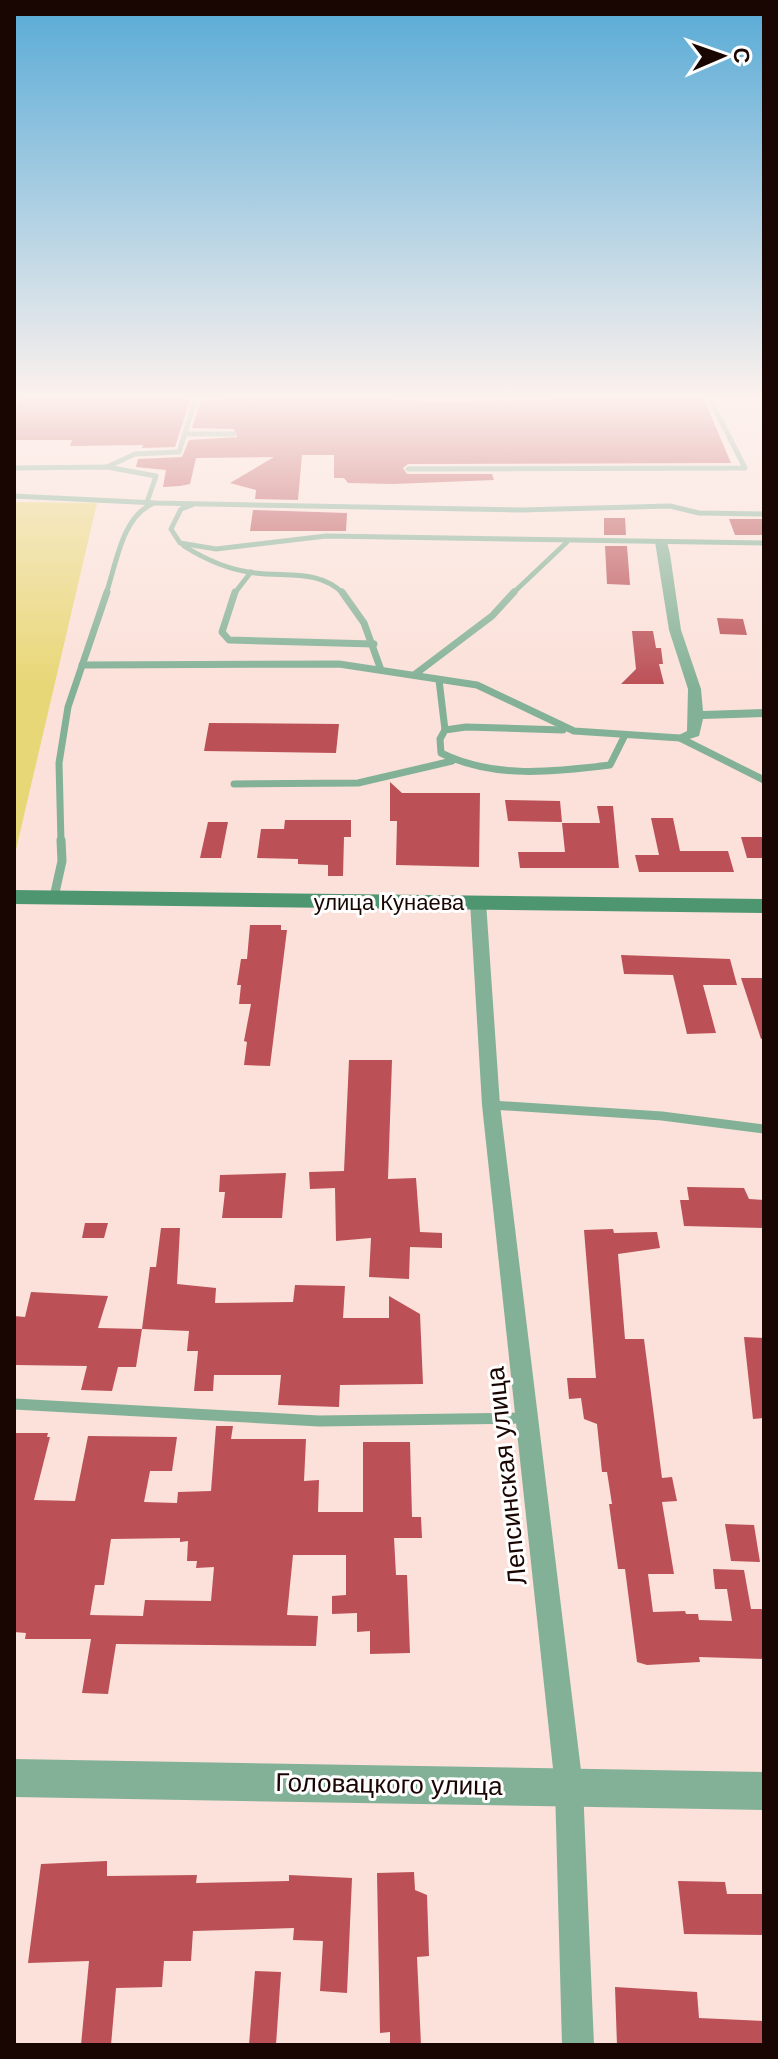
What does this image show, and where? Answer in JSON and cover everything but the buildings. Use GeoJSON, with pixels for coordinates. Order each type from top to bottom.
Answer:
{"type":"FeatureCollection","features":[{"type":"Feature","properties":{"kind":"main road","name":"улица Кунаева"},"geometry":{"type":"LineString","coordinates":[[14,897],[764,906]]}},
{"type":"Feature","properties":{"kind":"street"},"geometry":{"type":"LineString","coordinates":[[661,542],[671,578],[676,634],[695,680],[697,715],[694,733],[680,738]]}},
{"type":"Feature","properties":{"kind":"street"},"geometry":{"type":"LineString","coordinates":[[697,715],[764,713]]}},
{"type":"Feature","properties":{"kind":"street","name":"Лепсинская улица"},"geometry":{"type":"LineString","coordinates":[[478,902],[491,1105],[569,1787],[578,2045]]}},
{"type":"Feature","properties":{"kind":"street","name":"Головацкого улица"},"geometry":{"type":"LineString","coordinates":[[14,1778],[764,1791]]}},
{"type":"Feature","properties":{"kind":"lane"},"geometry":{"type":"LineString","coordinates":[[54,897],[62,861],[59,763],[68,707],[130,523],[151,502],[153,493]]}},
{"type":"Feature","properties":{"kind":"lane"},"geometry":{"type":"LineString","coordinates":[[14,496],[521,510],[670,506],[699,513],[764,514]]}},
{"type":"Feature","properties":{"kind":"lane"},"geometry":{"type":"LineString","coordinates":[[197,503],[181,509],[171,529],[180,543],[210,563],[251,572],[318,577],[334,584],[351,604],[374,644],[381,670]]}},
{"type":"Feature","properties":{"kind":"lane"},"geometry":{"type":"LineString","coordinates":[[180,543],[216,549],[326,536],[764,543]]}},
{"type":"Feature","properties":{"kind":"lane"},"geometry":{"type":"LineString","coordinates":[[414,675],[492,616],[531,573],[567,542]]}},
{"type":"Feature","properties":{"kind":"lane"},"geometry":{"type":"LineString","coordinates":[[251,572],[233,595],[222,632],[229,640],[374,644]]}},
{"type":"Feature","properties":{"kind":"lane"},"geometry":{"type":"LineString","coordinates":[[82,665],[339,664],[477,685],[530,713],[574,731]]}},
{"type":"Feature","properties":{"kind":"lane"},"geometry":{"type":"LineString","coordinates":[[439,680],[445,730],[440,739],[441,753],[452,761]]}},
{"type":"Feature","properties":{"kind":"lane"},"geometry":{"type":"LineString","coordinates":[[445,730],[481,727],[680,738],[764,780]]}},
{"type":"Feature","properties":{"kind":"lane"},"geometry":{"type":"LineString","coordinates":[[234,784],[358,783],[452,761],[480,766],[561,771],[610,765],[621,749],[625,735]]}},
{"type":"Feature","properties":{"kind":"lane"},"geometry":{"type":"LineString","coordinates":[[491,1105],[713,1120],[764,1129]]}},
{"type":"Feature","properties":{"kind":"lane"},"geometry":{"type":"LineString","coordinates":[[14,1404],[319,1421],[527,1418]]}},
{"type":"Feature","properties":{"kind":"shaded area"},"geometry":{"type":"Polygon","coordinates":[[[14,502],[97,503],[14,858],[14,502]]]}}]}
